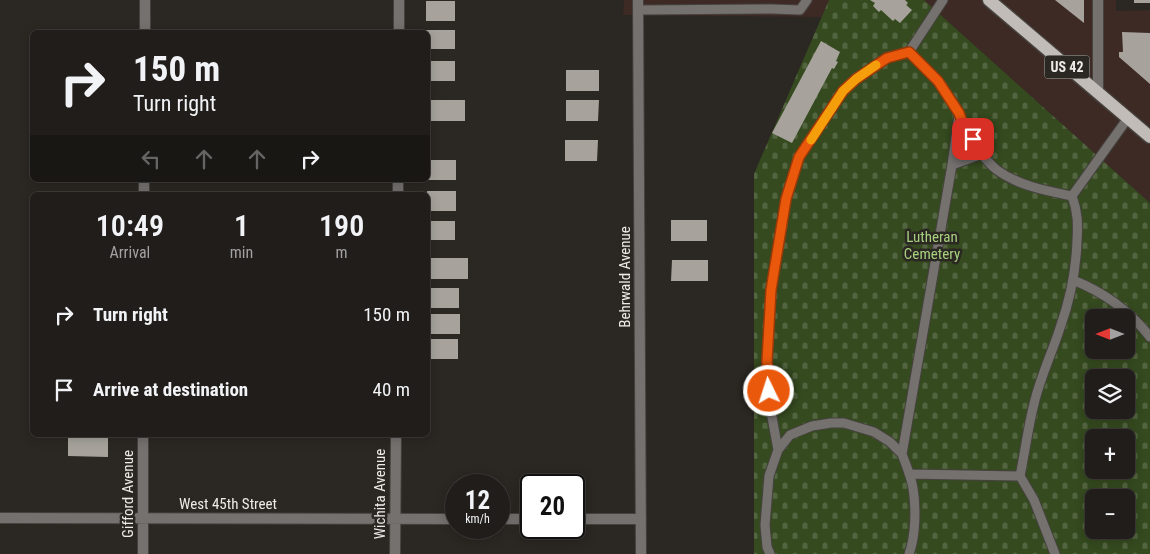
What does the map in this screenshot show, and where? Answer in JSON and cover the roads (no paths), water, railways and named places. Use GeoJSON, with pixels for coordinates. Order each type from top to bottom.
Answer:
{"type":"FeatureCollection","features":[{"type":"Feature","properties":{"kind":"main road","name":"US 42"},"geometry":{"type":"LineString","coordinates":[[989,0],[1150,136]]}},
{"type":"Feature","properties":{"kind":"street"},"geometry":{"type":"LineString","coordinates":[[145,0],[145,30]]}},
{"type":"Feature","properties":{"kind":"street"},"geometry":{"type":"LineString","coordinates":[[399,0],[399,30]]}},
{"type":"Feature","properties":{"kind":"street"},"geometry":{"type":"LineString","coordinates":[[1098,0],[1098,92]]}},
{"type":"Feature","properties":{"kind":"street","name":"Behrwald Avenue"},"geometry":{"type":"LineString","coordinates":[[638,5],[640,554]]}},
{"type":"Feature","properties":{"kind":"street","name":"Gifford Avenue"},"geometry":{"type":"LineString","coordinates":[[143,437],[143,554]]}},
{"type":"Feature","properties":{"kind":"street","name":"Wichita Avenue"},"geometry":{"type":"LineString","coordinates":[[395,554],[396,437]]}},
{"type":"Feature","properties":{"kind":"street","name":"West 45th Street"},"geometry":{"type":"LineString","coordinates":[[0,518],[445,519]]}},
{"type":"Feature","properties":{"kind":"street"},"geometry":{"type":"LineString","coordinates":[[585,519],[641,519]]}},
{"type":"Feature","properties":{"kind":"lane"},"geometry":{"type":"LineString","coordinates":[[638,5],[709,5],[800,10],[807,0]]}},
{"type":"Feature","properties":{"kind":"lane"},"geometry":{"type":"LineString","coordinates":[[778,450],[770,406],[767,361],[771,290],[786,199],[799,157],[843,91],[856,79],[887,58],[909,52],[943,0]]}},
{"type":"Feature","properties":{"kind":"lane"},"geometry":{"type":"LineString","coordinates":[[909,52],[938,81],[988,162],[998,170],[1026,185],[1072,196]]}},
{"type":"Feature","properties":{"kind":"lane"},"geometry":{"type":"LineString","coordinates":[[902,454],[952,165],[959,113]]}},
{"type":"Feature","properties":{"kind":"lane"},"geometry":{"type":"LineString","coordinates":[[1072,196],[1128,118]]}},
{"type":"Feature","properties":{"kind":"lane"},"geometry":{"type":"LineString","coordinates":[[952,165],[982,154]]}},
{"type":"Feature","properties":{"kind":"lane"},"geometry":{"type":"LineString","coordinates":[[1055,554],[1034,500],[1020,476],[1034,404],[1060,327],[1073,280],[1077,254],[1078,222],[1077,208],[1072,196]]}},
{"type":"Feature","properties":{"kind":"lane"},"geometry":{"type":"LineString","coordinates":[[1073,280],[1091,287],[1132,316],[1150,337]]}},
{"type":"Feature","properties":{"kind":"lane"},"geometry":{"type":"LineString","coordinates":[[770,554],[767,547],[765,524],[769,476],[778,450],[790,435],[812,426],[830,423],[844,424],[874,432],[890,442],[902,454],[913,487],[914,517],[912,546],[909,554]]}},
{"type":"Feature","properties":{"kind":"lane"},"geometry":{"type":"LineString","coordinates":[[909,474],[1020,476]]}},
{"type":"Feature","properties":{"kind":"park label","name":"Lutheran Cemetery"},"geometry":{"type":"Point","coordinates":[932,246]}}]}
